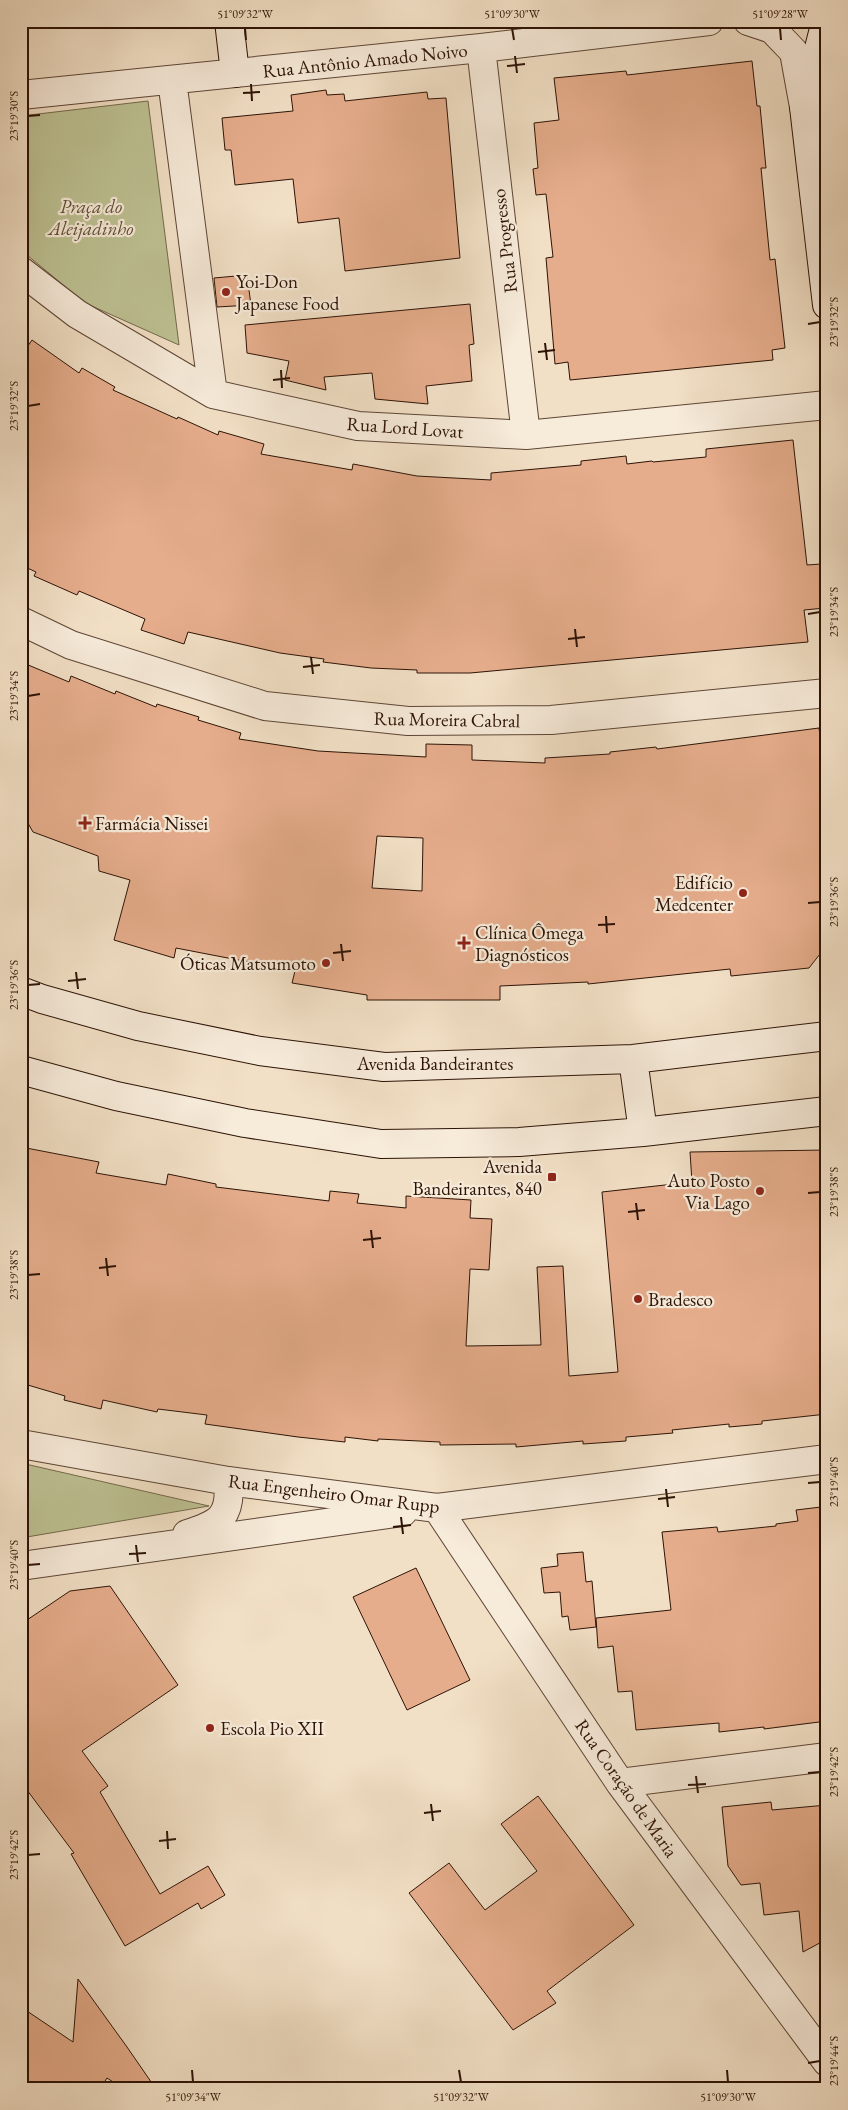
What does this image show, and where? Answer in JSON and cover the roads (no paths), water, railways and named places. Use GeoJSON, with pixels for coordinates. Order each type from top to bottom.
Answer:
{"type":"FeatureCollection","features":[{"type":"Feature","properties":{"kind":"street"},"geometry":{"type":"LineString","coordinates":[[229,21],[235,73]]}},
{"type":"Feature","properties":{"kind":"street","name":"Rua Antônio Amado Noivo"},"geometry":{"type":"LineString","coordinates":[[21,95],[481,48],[709,21]]}},
{"type":"Feature","properties":{"kind":"street"},"geometry":{"type":"LineString","coordinates":[[748,21],[772,29],[794,52],[815,110]]}},
{"type":"Feature","properties":{"kind":"street"},"geometry":{"type":"LineString","coordinates":[[826,21],[815,110],[827,305]]}},
{"type":"Feature","properties":{"kind":"street","name":"Rua Progresso"},"geometry":{"type":"LineString","coordinates":[[481,48],[526,434]]}},
{"type":"Feature","properties":{"kind":"street"},"geometry":{"type":"LineString","coordinates":[[172,80],[213,394]]}},
{"type":"Feature","properties":{"kind":"street","name":"Rua Lord Lovat"},"geometry":{"type":"LineString","coordinates":[[21,271],[77,314],[213,394],[358,426],[526,434],[827,405]]}},
{"type":"Feature","properties":{"kind":"street","name":"Rua Moreira Cabral"},"geometry":{"type":"LineString","coordinates":[[21,621],[70,645],[265,706],[408,721],[550,720],[827,693]]}},
{"type":"Feature","properties":{"kind":"street","name":"Avenida Bandeirantes"},"geometry":{"type":"LineString","coordinates":[[21,991],[42,999],[138,1026],[260,1051],[384,1067],[633,1059],[827,1036]]}},
{"type":"Feature","properties":{"kind":"street"},"geometry":{"type":"LineString","coordinates":[[633,1059],[643,1132]]}},
{"type":"Feature","properties":{"kind":"street"},"geometry":{"type":"LineString","coordinates":[[21,1070],[116,1096],[245,1124],[381,1144],[519,1142],[643,1132],[827,1111]]}},
{"type":"Feature","properties":{"kind":"street","name":"Rua Engenheiro Omar Rupp"},"geometry":{"type":"LineString","coordinates":[[21,1444],[228,1481],[437,1508],[827,1459]]}},
{"type":"Feature","properties":{"kind":"street"},"geometry":{"type":"LineString","coordinates":[[136,1551],[206,1528],[220,1519],[228,1506],[228,1481]]}},
{"type":"Feature","properties":{"kind":"street"},"geometry":{"type":"LineString","coordinates":[[21,1566],[437,1508]]}},
{"type":"Feature","properties":{"kind":"street","name":"Rua Coração de Maria"},"geometry":{"type":"LineString","coordinates":[[437,1508],[620,1782],[827,2062]]}},
{"type":"Feature","properties":{"kind":"street"},"geometry":{"type":"LineString","coordinates":[[620,1782],[827,1756]]}},
{"type":"Feature","properties":{"kind":"place","name":"Yoi-Don Japanese Food"},"geometry":{"type":"Point","coordinates":[226,292]}},
{"type":"Feature","properties":{"kind":"place","name":"Farmácia Nissei"},"geometry":{"type":"Point","coordinates":[85,823]}},
{"type":"Feature","properties":{"kind":"place","name":"Edifício Medcenter"},"geometry":{"type":"Point","coordinates":[743,893]}},
{"type":"Feature","properties":{"kind":"place","name":"Clínica Ômega Diagnósticos"},"geometry":{"type":"Point","coordinates":[464,943]}},
{"type":"Feature","properties":{"kind":"place","name":"Óticas Matsumoto"},"geometry":{"type":"Point","coordinates":[326,963]}},
{"type":"Feature","properties":{"kind":"place","name":"Avenida Bandeirantes, 840"},"geometry":{"type":"Point","coordinates":[552,1177]}},
{"type":"Feature","properties":{"kind":"place","name":"Auto Posto Via Lago"},"geometry":{"type":"Point","coordinates":[760,1191]}},
{"type":"Feature","properties":{"kind":"place","name":"Bradesco"},"geometry":{"type":"Point","coordinates":[638,1299]}},
{"type":"Feature","properties":{"kind":"place","name":"Escola Pio XII"},"geometry":{"type":"Point","coordinates":[210,1728]}},
{"type":"Feature","properties":{"kind":"park label","name":"Praça do Aleijadinho"},"geometry":{"type":"Point","coordinates":[91,217]}}]}
